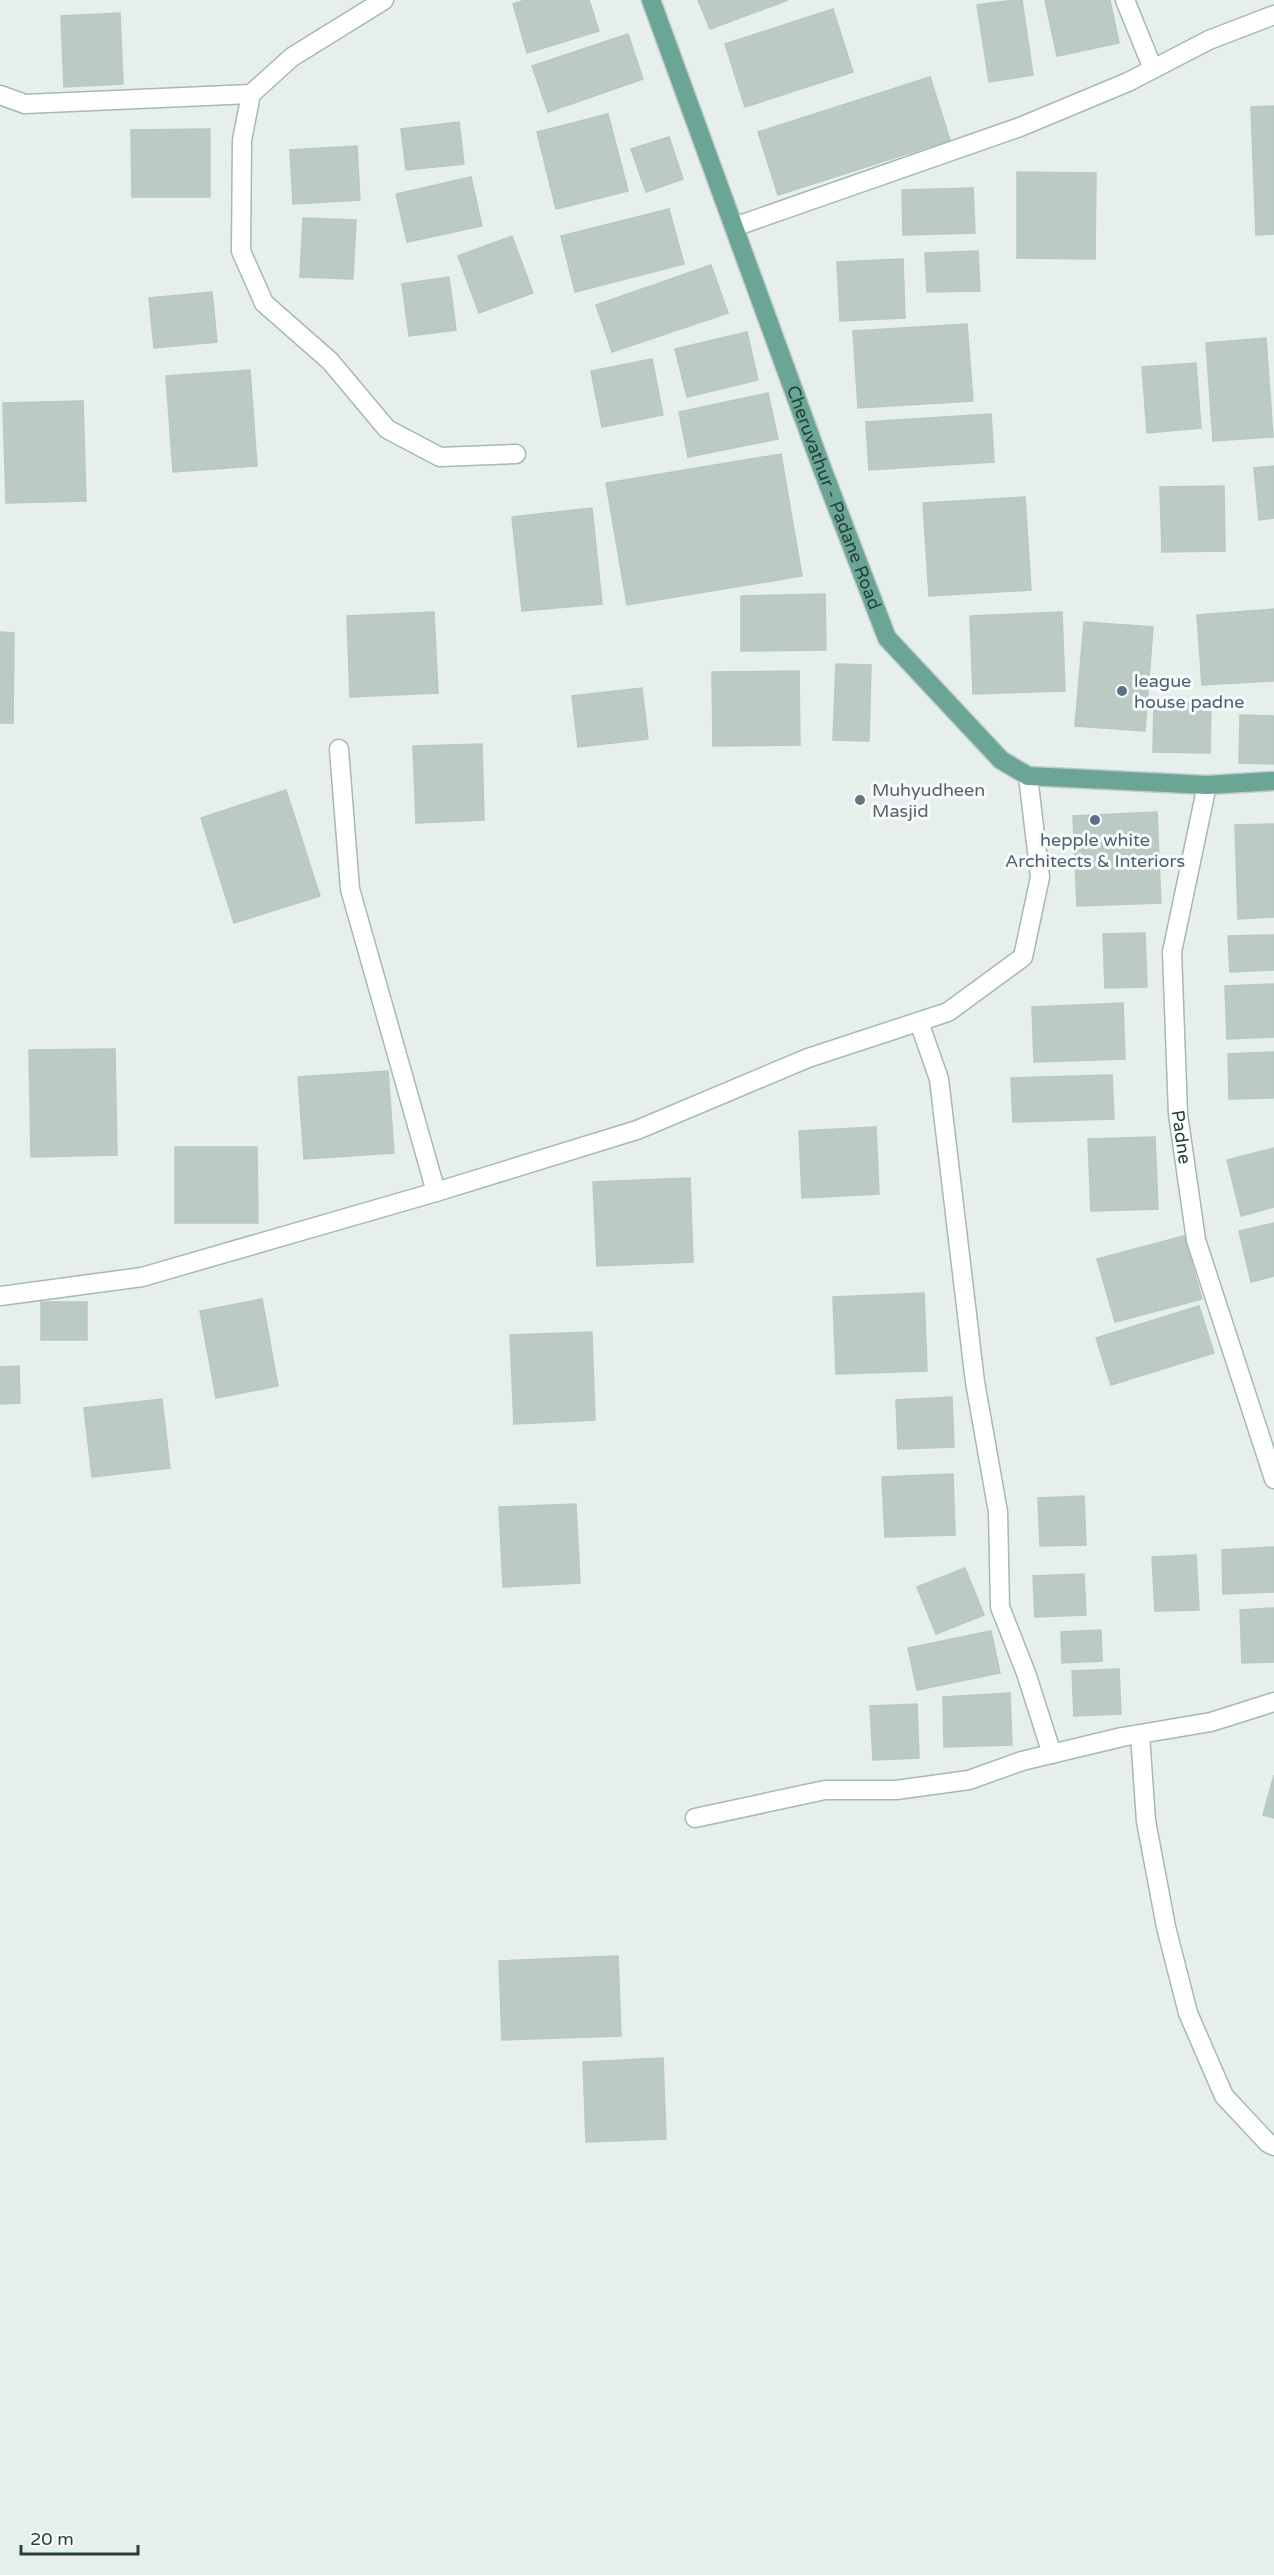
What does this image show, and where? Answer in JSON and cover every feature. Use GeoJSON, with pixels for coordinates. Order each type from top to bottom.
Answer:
{"type":"FeatureCollection","features":[{"type":"Feature","properties":{"kind":"main road","name":"Cheruvathur - Padane Road"},"geometry":{"type":"LineString","coordinates":[[651,0],[887,638],[1001,760],[1028,776],[1207,785],[1274,781]]}},
{"type":"Feature","properties":{"kind":"street"},"geometry":{"type":"LineString","coordinates":[[384,0],[292,57],[251,94],[242,140],[241,251],[264,303],[330,361],[387,429],[440,457],[516,454]]}},
{"type":"Feature","properties":{"kind":"street"},"geometry":{"type":"LineString","coordinates":[[1125,0],[1153,69]]}},
{"type":"Feature","properties":{"kind":"street"},"geometry":{"type":"LineString","coordinates":[[734,227],[1020,127],[1153,69],[1209,40],[1274,15]]}},
{"type":"Feature","properties":{"kind":"street"},"geometry":{"type":"LineString","coordinates":[[0,95],[25,104],[251,94]]}},
{"type":"Feature","properties":{"kind":"street"},"geometry":{"type":"LineString","coordinates":[[339,749],[350,889],[436,1192]]}},
{"type":"Feature","properties":{"kind":"street"},"geometry":{"type":"LineString","coordinates":[[0,1296],[142,1277],[436,1192],[637,1130],[808,1058],[948,1012],[1023,957],[1040,878],[1028,776]]}},
{"type":"Feature","properties":{"kind":"street","name":"Padne"},"geometry":{"type":"LineString","coordinates":[[1207,785],[1172,952],[1178,1114],[1196,1240],[1274,1479]]}},
{"type":"Feature","properties":{"kind":"street"},"geometry":{"type":"LineString","coordinates":[[919,1022],[939,1079],[975,1382],[998,1512],[1000,1607],[1026,1673],[1052,1754]]}},
{"type":"Feature","properties":{"kind":"street"},"geometry":{"type":"LineString","coordinates":[[695,1818],[825,1790],[896,1790],[969,1780],[1022,1761],[1211,1722],[1274,1702]]}},
{"type":"Feature","properties":{"kind":"street"},"geometry":{"type":"LineString","coordinates":[[1140,1735],[1146,1821],[1166,1928],[1188,2013],[1224,2096],[1268,2143],[1274,2146]]}},
{"type":"Feature","properties":{"kind":"building"},"geometry":{"type":"Polygon","coordinates":[[[525,0],[589,0],[599,31],[527,53],[513,4],[525,0]]]}},
{"type":"Feature","properties":{"kind":"building"},"geometry":{"type":"Polygon","coordinates":[[[698,0],[788,0],[710,29],[698,0]]]}},
{"type":"Feature","properties":{"kind":"building"},"geometry":{"type":"Polygon","coordinates":[[[1022,0],[1033,75],[989,82],[977,5],[1022,0]]]}},
{"type":"Feature","properties":{"kind":"building"},"geometry":{"type":"Polygon","coordinates":[[[1045,0],[1110,0],[1119,43],[1057,56],[1045,0]]]}},
{"type":"Feature","properties":{"kind":"building"},"geometry":{"type":"Polygon","coordinates":[[[833,9],[853,72],[745,107],[725,44],[833,9]]]}},
{"type":"Feature","properties":{"kind":"building"},"geometry":{"type":"Polygon","coordinates":[[[120,13],[123,84],[64,87],[61,16],[120,13]]]}},
{"type":"Feature","properties":{"kind":"building"},"geometry":{"type":"Polygon","coordinates":[[[628,34],[643,79],[548,112],[532,66],[628,34]]]}},
{"type":"Feature","properties":{"kind":"building"},"geometry":{"type":"Polygon","coordinates":[[[930,77],[950,140],[778,195],[758,132],[930,77]]]}},
{"type":"Feature","properties":{"kind":"building"},"geometry":{"type":"Polygon","coordinates":[[[1274,106],[1274,234],[1256,235],[1251,107],[1274,106]]]}},
{"type":"Feature","properties":{"kind":"building"},"geometry":{"type":"Polygon","coordinates":[[[608,114],[628,191],[556,209],[537,132],[608,114]]]}},
{"type":"Feature","properties":{"kind":"building"},"geometry":{"type":"Polygon","coordinates":[[[459,122],[464,164],[406,170],[401,129],[459,122]]]}},
{"type":"Feature","properties":{"kind":"building"},"geometry":{"type":"Polygon","coordinates":[[[210,129],[210,197],[132,197],[131,130],[210,129]]]}},
{"type":"Feature","properties":{"kind":"building"},"geometry":{"type":"Polygon","coordinates":[[[669,137],[683,179],[646,192],[631,149],[669,137]]]}},
{"type":"Feature","properties":{"kind":"building"},"geometry":{"type":"Polygon","coordinates":[[[357,146],[360,200],[293,204],[290,150],[357,146]]]}},
{"type":"Feature","properties":{"kind":"building"},"geometry":{"type":"Polygon","coordinates":[[[1017,172],[1096,173],[1095,259],[1017,258],[1017,172]]]}},
{"type":"Feature","properties":{"kind":"building"},"geometry":{"type":"Polygon","coordinates":[[[471,177],[482,226],[407,242],[396,194],[471,177]]]}},
{"type":"Feature","properties":{"kind":"building"},"geometry":{"type":"Polygon","coordinates":[[[973,188],[975,233],[903,235],[902,190],[973,188]]]}},
{"type":"Feature","properties":{"kind":"building"},"geometry":{"type":"Polygon","coordinates":[[[669,209],[684,264],[575,292],[561,236],[669,209]]]}},
{"type":"Feature","properties":{"kind":"building"},"geometry":{"type":"Polygon","coordinates":[[[303,218],[356,220],[353,279],[300,277],[303,218]]]}},
{"type":"Feature","properties":{"kind":"building"},"geometry":{"type":"Polygon","coordinates":[[[512,236],[533,293],[479,313],[458,256],[512,236]]]}},
{"type":"Feature","properties":{"kind":"building"},"geometry":{"type":"Polygon","coordinates":[[[978,251],[980,291],[927,292],[925,253],[978,251]]]}},
{"type":"Feature","properties":{"kind":"building"},"geometry":{"type":"Polygon","coordinates":[[[903,259],[905,318],[840,321],[837,262],[903,259]]]}},
{"type":"Feature","properties":{"kind":"building"},"geometry":{"type":"Polygon","coordinates":[[[711,265],[728,313],[612,352],[596,305],[711,265]]]}},
{"type":"Feature","properties":{"kind":"building"},"geometry":{"type":"Polygon","coordinates":[[[449,277],[456,330],[409,336],[402,284],[449,277]]]}},
{"type":"Feature","properties":{"kind":"building"},"geometry":{"type":"Polygon","coordinates":[[[212,292],[217,342],[154,348],[149,298],[212,292]]]}},
{"type":"Feature","properties":{"kind":"building"},"geometry":{"type":"Polygon","coordinates":[[[967,324],[973,401],[858,408],[853,331],[967,324]]]}},
{"type":"Feature","properties":{"kind":"building"},"geometry":{"type":"Polygon","coordinates":[[[747,332],[758,380],[687,397],[675,349],[747,332]]]}},
{"type":"Feature","properties":{"kind":"building"},"geometry":{"type":"Polygon","coordinates":[[[1266,338],[1273,437],[1213,441],[1206,343],[1266,338]]]}},
{"type":"Feature","properties":{"kind":"building"},"geometry":{"type":"Polygon","coordinates":[[[652,359],[663,415],[602,427],[591,371],[652,359]]]}},
{"type":"Feature","properties":{"kind":"building"},"geometry":{"type":"Polygon","coordinates":[[[1196,363],[1201,428],[1147,433],[1142,367],[1196,363]]]}},
{"type":"Feature","properties":{"kind":"building"},"geometry":{"type":"Polygon","coordinates":[[[250,370],[257,466],[173,472],[166,376],[250,370]]]}},
{"type":"Feature","properties":{"kind":"building"},"geometry":{"type":"Polygon","coordinates":[[[768,393],[778,439],[688,457],[679,412],[768,393]]]}},
{"type":"Feature","properties":{"kind":"building"},"geometry":{"type":"Polygon","coordinates":[[[83,401],[86,501],[6,503],[3,403],[83,401]]]}},
{"type":"Feature","properties":{"kind":"building"},"geometry":{"type":"Polygon","coordinates":[[[991,414],[994,462],[869,470],[866,422],[991,414]]]}},
{"type":"Feature","properties":{"kind":"building"},"geometry":{"type":"Polygon","coordinates":[[[781,454],[802,576],[627,605],[606,483],[781,454]]]}},
{"type":"Feature","properties":{"kind":"building"},"geometry":{"type":"Polygon","coordinates":[[[1274,466],[1274,518],[1259,520],[1254,468],[1274,466]]]}},
{"type":"Feature","properties":{"kind":"building"},"geometry":{"type":"Polygon","coordinates":[[[1224,486],[1225,551],[1162,552],[1160,487],[1224,486]]]}},
{"type":"Feature","properties":{"kind":"building"},"geometry":{"type":"Polygon","coordinates":[[[1025,497],[1031,590],[929,596],[923,503],[1025,497]]]}},
{"type":"Feature","properties":{"kind":"building"},"geometry":{"type":"Polygon","coordinates":[[[592,508],[602,604],[522,611],[512,517],[592,508]]]}},
{"type":"Feature","properties":{"kind":"building"},"geometry":{"type":"Polygon","coordinates":[[[825,594],[826,650],[741,651],[741,596],[825,594]]]}},
{"type":"Feature","properties":{"kind":"building"},"geometry":{"type":"Polygon","coordinates":[[[1274,609],[1274,681],[1202,685],[1197,615],[1274,609]]]}},
{"type":"Feature","properties":{"kind":"building"},"geometry":{"type":"Polygon","coordinates":[[[434,612],[438,693],[350,697],[347,616],[434,612]]]}},
{"type":"Feature","properties":{"kind":"building"},"geometry":{"type":"Polygon","coordinates":[[[1062,612],[1065,691],[973,694],[970,616],[1062,612]]]}},
{"type":"Feature","properties":{"kind":"building"},"geometry":{"type":"Polygon","coordinates":[[[1084,622],[1153,627],[1145,731],[1075,726],[1084,622]]]}},
{"type":"Feature","properties":{"kind":"building"},"geometry":{"type":"Polygon","coordinates":[[[0,632],[14,633],[13,723],[0,723],[0,632]]]}},
{"type":"Feature","properties":{"kind":"building"},"geometry":{"type":"Polygon","coordinates":[[[836,664],[871,665],[869,741],[833,740],[836,664]]]}},
{"type":"Feature","properties":{"kind":"building"},"geometry":{"type":"Polygon","coordinates":[[[799,671],[800,745],[713,746],[712,672],[799,671]]]}},
{"type":"Feature","properties":{"kind":"building"},"geometry":{"type":"Polygon","coordinates":[[[642,688],[648,739],[578,747],[572,696],[642,688]]]}},
{"type":"Feature","properties":{"kind":"building"},"geometry":{"type":"Polygon","coordinates":[[[1154,702],[1211,703],[1210,753],[1153,752],[1154,702]]]}},
{"type":"Feature","properties":{"kind":"building"},"geometry":{"type":"Polygon","coordinates":[[[1240,715],[1274,716],[1274,764],[1239,763],[1240,715]]]}},
{"type":"Feature","properties":{"kind":"building"},"geometry":{"type":"Polygon","coordinates":[[[482,744],[484,820],[416,823],[413,746],[482,744]]]}},
{"type":"Feature","properties":{"kind":"building"},"geometry":{"type":"Polygon","coordinates":[[[286,790],[320,896],[234,923],[201,818],[286,790]]]}},
{"type":"Feature","properties":{"kind":"building"},"geometry":{"type":"Polygon","coordinates":[[[1157,812],[1161,903],[1077,906],[1073,816],[1157,812]]]}},
{"type":"Feature","properties":{"kind":"building"},"geometry":{"type":"Polygon","coordinates":[[[1274,824],[1274,917],[1238,919],[1235,825],[1274,824]]]}},
{"type":"Feature","properties":{"kind":"building"},"geometry":{"type":"Polygon","coordinates":[[[1145,933],[1147,987],[1105,988],[1103,934],[1145,933]]]}},
{"type":"Feature","properties":{"kind":"building"},"geometry":{"type":"Polygon","coordinates":[[[1274,935],[1274,970],[1230,972],[1228,936],[1274,935]]]}},
{"type":"Feature","properties":{"kind":"building"},"geometry":{"type":"Polygon","coordinates":[[[1274,984],[1274,1037],[1227,1039],[1225,986],[1274,984]]]}},
{"type":"Feature","properties":{"kind":"building"},"geometry":{"type":"Polygon","coordinates":[[[1123,1003],[1125,1059],[1034,1062],[1032,1007],[1123,1003]]]}},
{"type":"Feature","properties":{"kind":"building"},"geometry":{"type":"Polygon","coordinates":[[[115,1049],[117,1155],[31,1157],[29,1050],[115,1049]]]}},
{"type":"Feature","properties":{"kind":"building"},"geometry":{"type":"Polygon","coordinates":[[[1274,1052],[1274,1098],[1229,1099],[1228,1054],[1274,1052]]]}},
{"type":"Feature","properties":{"kind":"building"},"geometry":{"type":"Polygon","coordinates":[[[388,1071],[394,1153],[304,1159],[298,1077],[388,1071]]]}},
{"type":"Feature","properties":{"kind":"building"},"geometry":{"type":"Polygon","coordinates":[[[1112,1075],[1114,1119],[1013,1122],[1011,1078],[1112,1075]]]}},
{"type":"Feature","properties":{"kind":"building"},"geometry":{"type":"Polygon","coordinates":[[[876,1127],[879,1194],[802,1198],[799,1131],[876,1127]]]}},
{"type":"Feature","properties":{"kind":"building"},"geometry":{"type":"Polygon","coordinates":[[[1155,1137],[1158,1209],[1091,1211],[1088,1139],[1155,1137]]]}},
{"type":"Feature","properties":{"kind":"building"},"geometry":{"type":"Polygon","coordinates":[[[175,1147],[257,1147],[258,1223],[175,1223],[175,1147]]]}},
{"type":"Feature","properties":{"kind":"building"},"geometry":{"type":"Polygon","coordinates":[[[1274,1148],[1274,1207],[1241,1216],[1227,1160],[1274,1148]]]}},
{"type":"Feature","properties":{"kind":"building"},"geometry":{"type":"Polygon","coordinates":[[[690,1178],[693,1262],[597,1266],[593,1182],[690,1178]]]}},
{"type":"Feature","properties":{"kind":"building"},"geometry":{"type":"Polygon","coordinates":[[[1274,1223],[1274,1276],[1251,1282],[1239,1231],[1274,1223]]]}},
{"type":"Feature","properties":{"kind":"building"},"geometry":{"type":"Polygon","coordinates":[[[1184,1236],[1202,1299],[1115,1322],[1097,1259],[1184,1236]]]}},
{"type":"Feature","properties":{"kind":"building"},"geometry":{"type":"Polygon","coordinates":[[[924,1293],[927,1371],[836,1374],[833,1297],[924,1293]]]}},
{"type":"Feature","properties":{"kind":"building"},"geometry":{"type":"Polygon","coordinates":[[[262,1299],[278,1386],[216,1398],[200,1311],[262,1299]]]}},
{"type":"Feature","properties":{"kind":"building"},"geometry":{"type":"Polygon","coordinates":[[[41,1302],[87,1302],[87,1340],[41,1340],[41,1302]]]}},
{"type":"Feature","properties":{"kind":"building"},"geometry":{"type":"Polygon","coordinates":[[[1199,1306],[1214,1353],[1111,1385],[1096,1338],[1199,1306]]]}},
{"type":"Feature","properties":{"kind":"building"},"geometry":{"type":"Polygon","coordinates":[[[592,1332],[595,1420],[514,1424],[510,1335],[592,1332]]]}},
{"type":"Feature","properties":{"kind":"building"},"geometry":{"type":"Polygon","coordinates":[[[19,1366],[20,1403],[0,1404],[0,1367],[19,1366]]]}},
{"type":"Feature","properties":{"kind":"building"},"geometry":{"type":"Polygon","coordinates":[[[952,1397],[954,1447],[898,1449],[896,1400],[952,1397]]]}},
{"type":"Feature","properties":{"kind":"building"},"geometry":{"type":"Polygon","coordinates":[[[162,1399],[170,1468],[92,1477],[84,1408],[162,1399]]]}},
{"type":"Feature","properties":{"kind":"building"},"geometry":{"type":"Polygon","coordinates":[[[953,1474],[955,1535],[885,1537],[882,1477],[953,1474]]]}},
{"type":"Feature","properties":{"kind":"building"},"geometry":{"type":"Polygon","coordinates":[[[1084,1496],[1086,1545],[1040,1546],[1038,1498],[1084,1496]]]}},
{"type":"Feature","properties":{"kind":"building"},"geometry":{"type":"Polygon","coordinates":[[[576,1504],[580,1583],[503,1587],[499,1507],[576,1504]]]}},
{"type":"Feature","properties":{"kind":"building"},"geometry":{"type":"Polygon","coordinates":[[[1274,1547],[1274,1592],[1223,1594],[1222,1550],[1274,1547]]]}},
{"type":"Feature","properties":{"kind":"building"},"geometry":{"type":"Polygon","coordinates":[[[1196,1555],[1199,1610],[1155,1611],[1152,1557],[1196,1555]]]}},
{"type":"Feature","properties":{"kind":"building"},"geometry":{"type":"Polygon","coordinates":[[[965,1568],[984,1615],[936,1634],[917,1587],[965,1568]]]}},
{"type":"Feature","properties":{"kind":"building"},"geometry":{"type":"Polygon","coordinates":[[[1084,1574],[1086,1615],[1035,1617],[1033,1576],[1084,1574]]]}},
{"type":"Feature","properties":{"kind":"building"},"geometry":{"type":"Polygon","coordinates":[[[1274,1608],[1274,1662],[1242,1663],[1240,1610],[1274,1608]]]}},
{"type":"Feature","properties":{"kind":"building"},"geometry":{"type":"Polygon","coordinates":[[[1101,1630],[1102,1661],[1062,1663],[1061,1632],[1101,1630]]]}},
{"type":"Feature","properties":{"kind":"building"},"geometry":{"type":"Polygon","coordinates":[[[991,1631],[1000,1673],[917,1690],[908,1648],[991,1631]]]}},
{"type":"Feature","properties":{"kind":"building"},"geometry":{"type":"Polygon","coordinates":[[[1119,1669],[1121,1714],[1074,1716],[1072,1671],[1119,1669]]]}},
{"type":"Feature","properties":{"kind":"building"},"geometry":{"type":"Polygon","coordinates":[[[1010,1693],[1012,1745],[944,1747],[943,1697],[1010,1693]]]}},
{"type":"Feature","properties":{"kind":"building"},"geometry":{"type":"Polygon","coordinates":[[[917,1704],[919,1758],[873,1760],[870,1706],[917,1704]]]}},
{"type":"Feature","properties":{"kind":"building"},"geometry":{"type":"Polygon","coordinates":[[[1274,1775],[1274,1818],[1263,1815],[1274,1775]]]}},
{"type":"Feature","properties":{"kind":"building"},"geometry":{"type":"Polygon","coordinates":[[[618,1956],[621,2036],[502,2040],[499,1961],[618,1956]]]}},
{"type":"Feature","properties":{"kind":"building"},"geometry":{"type":"Polygon","coordinates":[[[663,2058],[666,2139],[586,2142],[583,2062],[663,2058]]]}},
{"type":"Feature","properties":{"kind":"place","name":"league house padne"},"geometry":{"type":"Point","coordinates":[1122,691]}},
{"type":"Feature","properties":{"kind":"place","name":"Muhyudheen Masjid"},"geometry":{"type":"Point","coordinates":[860,800]}},
{"type":"Feature","properties":{"kind":"place","name":"hepple white Architects & Interiors"},"geometry":{"type":"Point","coordinates":[1095,820]}}]}
